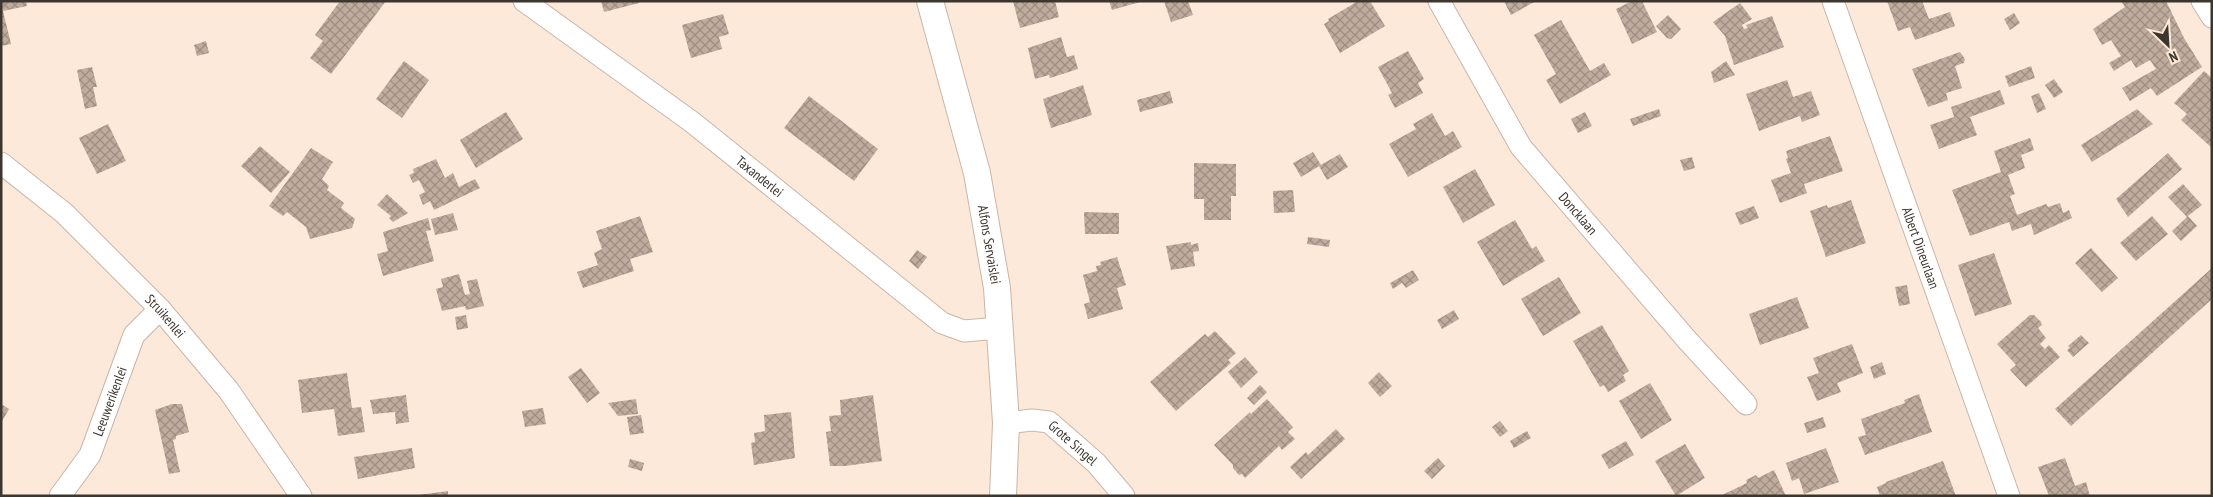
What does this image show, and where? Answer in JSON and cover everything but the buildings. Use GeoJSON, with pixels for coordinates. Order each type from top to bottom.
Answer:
{"type":"FeatureCollection","features":[{"type":"Feature","properties":{"kind":"street","name":"Taxanderlei"},"geometry":{"type":"LineString","coordinates":[[524,1],[692,122],[942,323],[964,331],[1000,328]]}},
{"type":"Feature","properties":{"kind":"street","name":"Alfons Servaislei"},"geometry":{"type":"LineString","coordinates":[[930,1],[977,173],[997,288],[1006,423],[1004,496]]}},
{"type":"Feature","properties":{"kind":"street","name":"Doncklaan"},"geometry":{"type":"LineString","coordinates":[[1439,1],[1521,146],[1688,341],[1746,404]]}},
{"type":"Feature","properties":{"kind":"street","name":"Albert Dineurlaan"},"geometry":{"type":"LineString","coordinates":[[1833,1],[2009,496]]}},
{"type":"Feature","properties":{"kind":"street"},"geometry":{"type":"LineString","coordinates":[[2202,1],[2212,17]]}},
{"type":"Feature","properties":{"kind":"street","name":"Struikenlei"},"geometry":{"type":"LineString","coordinates":[[1,163],[64,213],[160,309],[229,391],[301,496]]}},
{"type":"Feature","properties":{"kind":"street","name":"Leeuwerikenlei"},"geometry":{"type":"LineString","coordinates":[[60,496],[90,455],[134,335],[160,309]]}},
{"type":"Feature","properties":{"kind":"street","name":"Grote Singel"},"geometry":{"type":"LineString","coordinates":[[1006,423],[1032,420],[1049,422],[1096,463],[1124,496]]}}]}
